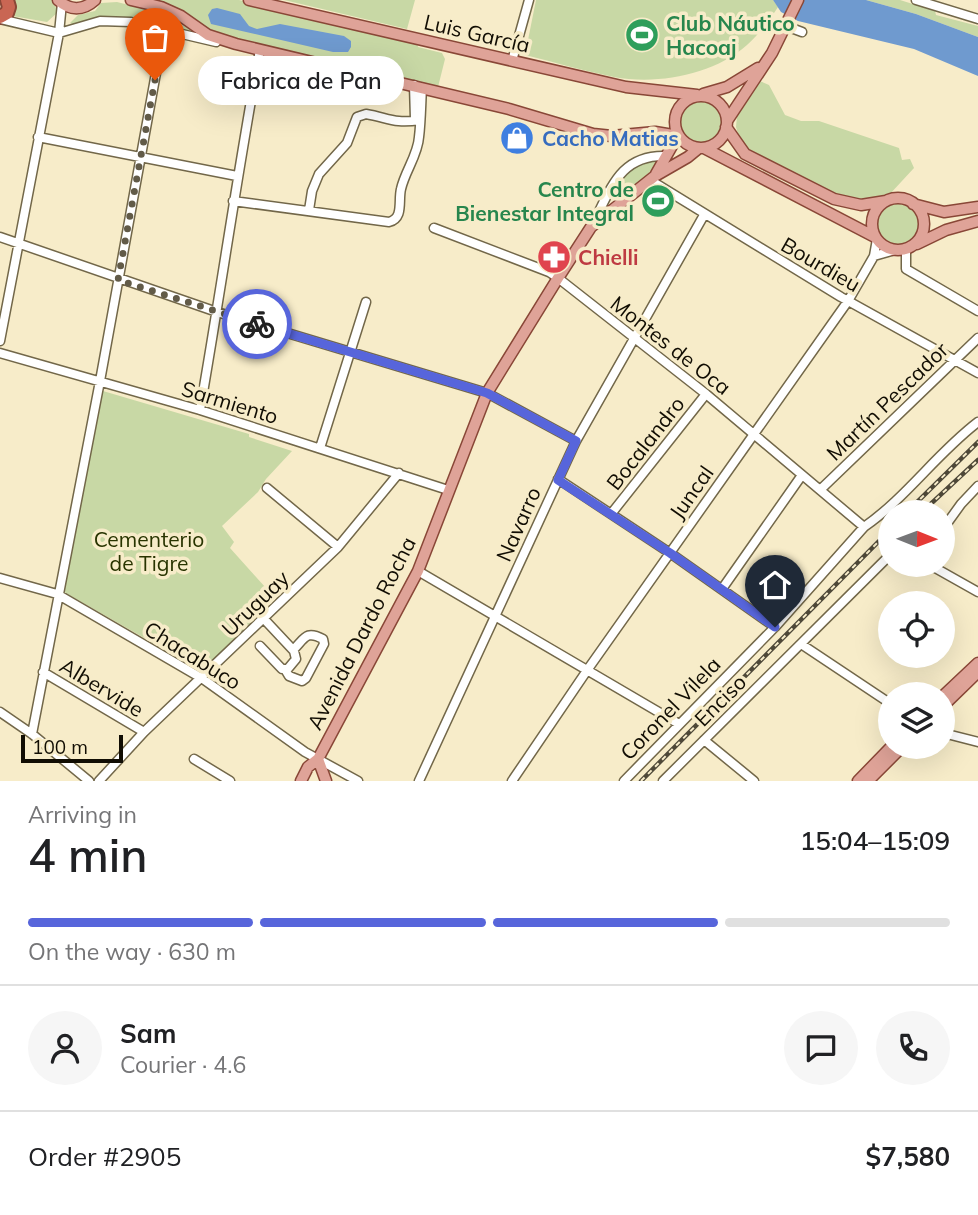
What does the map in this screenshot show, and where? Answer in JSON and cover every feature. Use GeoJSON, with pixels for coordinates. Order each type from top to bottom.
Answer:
{"type":"FeatureCollection","features":[{"type":"Feature","properties":{"kind":"highway"},"geometry":{"type":"LineString","coordinates":[[0,18],[7,13],[6,0]]}},
{"type":"Feature","properties":{"kind":"main road"},"geometry":{"type":"LineString","coordinates":[[60,2],[76,9],[88,6],[95,0]]}},
{"type":"Feature","properties":{"kind":"main road"},"geometry":{"type":"LineString","coordinates":[[131,0],[161,7],[208,35],[236,44],[418,86],[593,134],[612,136],[655,132],[680,137],[687,143],[876,238],[887,248],[904,249],[946,230],[978,221]]}},
{"type":"Feature","properties":{"kind":"main road","name":"Luis García"},"geometry":{"type":"LineString","coordinates":[[249,0],[626,87],[699,95],[741,80],[764,63]]}},
{"type":"Feature","properties":{"kind":"main road"},"geometry":{"type":"LineString","coordinates":[[701,148],[718,142],[798,0]]}},
{"type":"Feature","properties":{"kind":"main road"},"geometry":{"type":"LineString","coordinates":[[680,137],[676,123],[678,111],[685,101],[699,95],[719,103],[727,124],[745,154],[834,199],[852,204],[888,200],[911,202],[944,212],[978,207]]}},
{"type":"Feature","properties":{"kind":"main road","name":"Avenida Dardo Rocha"},"geometry":{"type":"LineString","coordinates":[[652,178],[680,137]]}},
{"type":"Feature","properties":{"kind":"main road","name":"Avenida Dardo Rocha"},"geometry":{"type":"LineString","coordinates":[[301,781],[308,767],[318,759],[418,571],[487,393],[558,278],[591,227],[652,178],[701,148]]}},
{"type":"Feature","properties":{"kind":"main road"},"geometry":{"type":"LineString","coordinates":[[876,238],[873,217],[880,205],[888,200]]}},
{"type":"Feature","properties":{"kind":"main road"},"geometry":{"type":"LineString","coordinates":[[904,249],[916,243],[923,228],[921,213],[911,202]]}},
{"type":"Feature","properties":{"kind":"main road"},"geometry":{"type":"LineString","coordinates":[[955,685],[978,663]]}},
{"type":"Feature","properties":{"kind":"main road"},"geometry":{"type":"LineString","coordinates":[[955,694],[978,672]]}},
{"type":"Feature","properties":{"kind":"main road","name":"Avenida Dardo Rocha"},"geometry":{"type":"LineString","coordinates":[[318,759],[326,781]]}},
{"type":"Feature","properties":{"kind":"main road"},"geometry":{"type":"LineString","coordinates":[[858,781],[879,759]]}},
{"type":"Feature","properties":{"kind":"main road"},"geometry":{"type":"LineString","coordinates":[[868,781],[890,759]]}},
{"type":"Feature","properties":{"kind":"street"},"geometry":{"type":"LineString","coordinates":[[512,61],[529,0]]}},
{"type":"Feature","properties":{"kind":"street"},"geometry":{"type":"LineString","coordinates":[[921,1],[978,19]]}},
{"type":"Feature","properties":{"kind":"street"},"geometry":{"type":"LineString","coordinates":[[0,341],[62,17],[60,2]]}},
{"type":"Feature","properties":{"kind":"street"},"geometry":{"type":"LineString","coordinates":[[59,33],[76,9]]}},
{"type":"Feature","properties":{"kind":"street"},"geometry":{"type":"LineString","coordinates":[[40,28],[52,26],[62,17]]}},
{"type":"Feature","properties":{"kind":"street"},"geometry":{"type":"LineString","coordinates":[[0,18],[59,33],[100,21],[131,22],[236,44]]}},
{"type":"Feature","properties":{"kind":"street"},"geometry":{"type":"LineString","coordinates":[[787,23],[802,32]]}},
{"type":"Feature","properties":{"kind":"street"},"geometry":{"type":"LineString","coordinates":[[32,734],[164,29]]}},
{"type":"Feature","properties":{"kind":"street"},"geometry":{"type":"LineString","coordinates":[[200,410],[260,50]]}},
{"type":"Feature","properties":{"kind":"street"},"geometry":{"type":"LineString","coordinates":[[233,201],[389,222],[395,220],[406,170],[419,136],[418,86]]}},
{"type":"Feature","properties":{"kind":"street"},"geometry":{"type":"LineString","coordinates":[[309,210],[312,191],[319,174],[347,143],[357,117],[366,114],[390,122],[418,123]]}},
{"type":"Feature","properties":{"kind":"street"},"geometry":{"type":"LineString","coordinates":[[38,137],[237,176]]}},
{"type":"Feature","properties":{"kind":"street","name":"Avenida Dardo Rocha"},"geometry":{"type":"LineString","coordinates":[[591,227],[612,189],[633,162],[646,157],[665,156]]}},
{"type":"Feature","properties":{"kind":"street","name":"Bourdieu"},"geometry":{"type":"LineString","coordinates":[[652,178],[704,215],[848,301],[978,373]]}},
{"type":"Feature","properties":{"kind":"street"},"geometry":{"type":"LineString","coordinates":[[612,189],[617,197],[624,201]]}},
{"type":"Feature","properties":{"kind":"street","name":"Navarro"},"geometry":{"type":"LineString","coordinates":[[419,781],[576,441],[633,336],[704,215]]}},
{"type":"Feature","properties":{"kind":"street","name":"Montes de Oca"},"geometry":{"type":"LineString","coordinates":[[434,228],[549,272],[558,278],[754,433],[864,527]]}},
{"type":"Feature","properties":{"kind":"street"},"geometry":{"type":"LineString","coordinates":[[0,237],[217,312],[487,393],[576,441]]}},
{"type":"Feature","properties":{"kind":"street","name":"Juncal"},"geometry":{"type":"LineString","coordinates":[[512,781],[848,301],[874,256],[876,238]]}},
{"type":"Feature","properties":{"kind":"street"},"geometry":{"type":"LineString","coordinates":[[874,256],[904,249],[906,269],[978,311]]}},
{"type":"Feature","properties":{"kind":"street"},"geometry":{"type":"LineString","coordinates":[[320,448],[366,302]]}},
{"type":"Feature","properties":{"kind":"street","name":"Martín Pescador"},"geometry":{"type":"LineString","coordinates":[[820,490],[978,338]]}},
{"type":"Feature","properties":{"kind":"street","name":"Sarmiento"},"geometry":{"type":"LineString","coordinates":[[0,353],[200,410],[448,490]]}},
{"type":"Feature","properties":{"kind":"street","name":"Bocalandro"},"geometry":{"type":"LineString","coordinates":[[611,514],[706,394]]}},
{"type":"Feature","properties":{"kind":"street","name":"Coronel Vilela"},"geometry":{"type":"LineString","coordinates":[[624,781],[775,627],[864,527],[878,518],[929,465],[978,422]]}},
{"type":"Feature","properties":{"kind":"street","name":"Uruguay"},"geometry":{"type":"LineString","coordinates":[[99,781],[144,732],[338,547],[399,473]]}},
{"type":"Feature","properties":{"kind":"street"},"geometry":{"type":"LineString","coordinates":[[722,590],[802,475]]}},
{"type":"Feature","properties":{"kind":"street"},"geometry":{"type":"LineString","coordinates":[[558,480],[670,553],[775,627]]}},
{"type":"Feature","properties":{"kind":"street"},"geometry":{"type":"LineString","coordinates":[[956,511],[978,486]]}},
{"type":"Feature","properties":{"kind":"street"},"geometry":{"type":"LineString","coordinates":[[267,488],[338,547]]}},
{"type":"Feature","properties":{"kind":"street","name":"Enciso"},"geometry":{"type":"LineString","coordinates":[[663,781],[878,567]]}},
{"type":"Feature","properties":{"kind":"street"},"geometry":{"type":"LineString","coordinates":[[418,571],[679,724]]}},
{"type":"Feature","properties":{"kind":"street","name":"Chacabuco"},"geometry":{"type":"LineString","coordinates":[[0,578],[57,594],[202,679],[305,752],[358,781]]}},
{"type":"Feature","properties":{"kind":"street"},"geometry":{"type":"LineString","coordinates":[[953,578],[978,592]]}},
{"type":"Feature","properties":{"kind":"street"},"geometry":{"type":"LineString","coordinates":[[260,646],[282,669],[296,659],[293,650],[264,619]]}},
{"type":"Feature","properties":{"kind":"street"},"geometry":{"type":"LineString","coordinates":[[286,668],[289,676],[304,680],[324,644],[323,639],[314,634],[308,635],[293,650]]}},
{"type":"Feature","properties":{"kind":"street"},"geometry":{"type":"LineString","coordinates":[[801,644],[878,695]]}},
{"type":"Feature","properties":{"kind":"street","name":"Albervide"},"geometry":{"type":"LineString","coordinates":[[43,672],[144,732]]}},
{"type":"Feature","properties":{"kind":"street"},"geometry":{"type":"LineString","coordinates":[[0,712],[32,734],[89,781]]}},
{"type":"Feature","properties":{"kind":"street"},"geometry":{"type":"LineString","coordinates":[[955,736],[978,742]]}},
{"type":"Feature","properties":{"kind":"street"},"geometry":{"type":"LineString","coordinates":[[704,740],[754,781]]}},
{"type":"Feature","properties":{"kind":"street"},"geometry":{"type":"LineString","coordinates":[[194,759],[230,781]]}},
{"type":"Feature","properties":{"kind":"green space"},"geometry":{"type":"Polygon","coordinates":[[[11,0],[54,0],[57,13],[47,22],[7,15],[11,0]]]}},
{"type":"Feature","properties":{"kind":"green space"},"geometry":{"type":"Polygon","coordinates":[[[143,0],[239,0],[417,42],[418,47],[442,53],[445,59],[438,87],[222,35],[143,0]]]}},
{"type":"Feature","properties":{"kind":"green space"},"geometry":{"type":"Polygon","coordinates":[[[284,0],[415,0],[407,29],[284,0]]]}},
{"type":"Feature","properties":{"kind":"green space","name":"Club Náutico Hacoaj"},"geometry":{"type":"Polygon","coordinates":[[[536,0],[773,0],[778,7],[747,45],[718,64],[684,75],[649,80],[603,75],[525,55],[536,0]]]}},
{"type":"Feature","properties":{"kind":"green space"},"geometry":{"type":"Polygon","coordinates":[[[866,0],[900,0],[935,11],[936,15],[978,26],[978,37],[916,14],[866,0]]]}},
{"type":"Feature","properties":{"kind":"green space"},"geometry":{"type":"Polygon","coordinates":[[[117,2],[165,14],[195,33],[118,17],[70,23],[78,15],[95,11],[101,3],[117,2]]]}},
{"type":"Feature","properties":{"kind":"green space"},"geometry":{"type":"Polygon","coordinates":[[[760,81],[769,85],[785,115],[801,121],[819,121],[899,148],[902,160],[910,159],[914,168],[889,195],[854,200],[835,196],[750,151],[739,137],[737,116],[760,81]]]}},
{"type":"Feature","properties":{"kind":"green space"},"geometry":{"type":"Polygon","coordinates":[[[701,101],[716,107],[722,122],[716,137],[701,143],[686,137],[680,122],[686,107],[701,101]]]}},
{"type":"Feature","properties":{"kind":"green space"},"geometry":{"type":"Polygon","coordinates":[[[660,159],[636,187],[618,195],[616,189],[632,165],[660,159]]]}},
{"type":"Feature","properties":{"kind":"green space"},"geometry":{"type":"Polygon","coordinates":[[[898,203],[913,209],[919,224],[913,239],[898,245],[883,239],[877,224],[883,209],[898,203]]]}},
{"type":"Feature","properties":{"kind":"green space","name":"Cementerio de Tigre"},"geometry":{"type":"Polygon","coordinates":[[[103,391],[249,434],[249,437],[292,451],[266,479],[258,492],[222,526],[234,542],[230,548],[275,598],[202,671],[64,592],[103,391]]]}},
{"type":"Feature","properties":{"kind":"water"},"geometry":{"type":"Polygon","coordinates":[[[773,0],[866,0],[916,14],[978,37],[978,76],[914,49],[798,21],[781,12],[773,0]]]}},
{"type":"Feature","properties":{"kind":"water"},"geometry":{"type":"Polygon","coordinates":[[[212,9],[240,14],[249,26],[257,29],[280,24],[344,36],[351,41],[351,47],[348,52],[333,52],[211,24],[208,15],[212,9]]]}},
{"type":"Feature","properties":{"kind":"railway"},"geometry":{"type":"LineString","coordinates":[[919,500],[978,442]]}},
{"type":"Feature","properties":{"kind":"railway"},"geometry":{"type":"LineString","coordinates":[[935,500],[978,460]]}},
{"type":"Feature","properties":{"kind":"railway"},"geometry":{"type":"LineString","coordinates":[[641,781],[878,542]]}},
{"type":"Feature","properties":{"kind":"way so far"},"geometry":{"type":"LineString","coordinates":[[155,80],[118,280],[257,324]]}},
{"type":"Feature","properties":{"kind":"place","name":"Club Náutico Hacoaj"},"geometry":{"type":"Point","coordinates":[642,35]}},
{"type":"Feature","properties":{"kind":"place","name":"Fabrica de Pan"},"geometry":{"type":"Point","coordinates":[155,80]}},
{"type":"Feature","properties":{"kind":"place","name":"Cacho Matias"},"geometry":{"type":"Point","coordinates":[517,138]}},
{"type":"Feature","properties":{"kind":"place","name":"Centro de Bienestar Integral"},"geometry":{"type":"Point","coordinates":[658,201]}},
{"type":"Feature","properties":{"kind":"place","name":"Chielli"},"geometry":{"type":"Point","coordinates":[554,257]}},
{"type":"Feature","properties":{"kind":"route"},"geometry":{"type":"LineString","coordinates":[[257,324],[487,393],[576,441],[558,480],[670,553],[775,627]]}}]}
